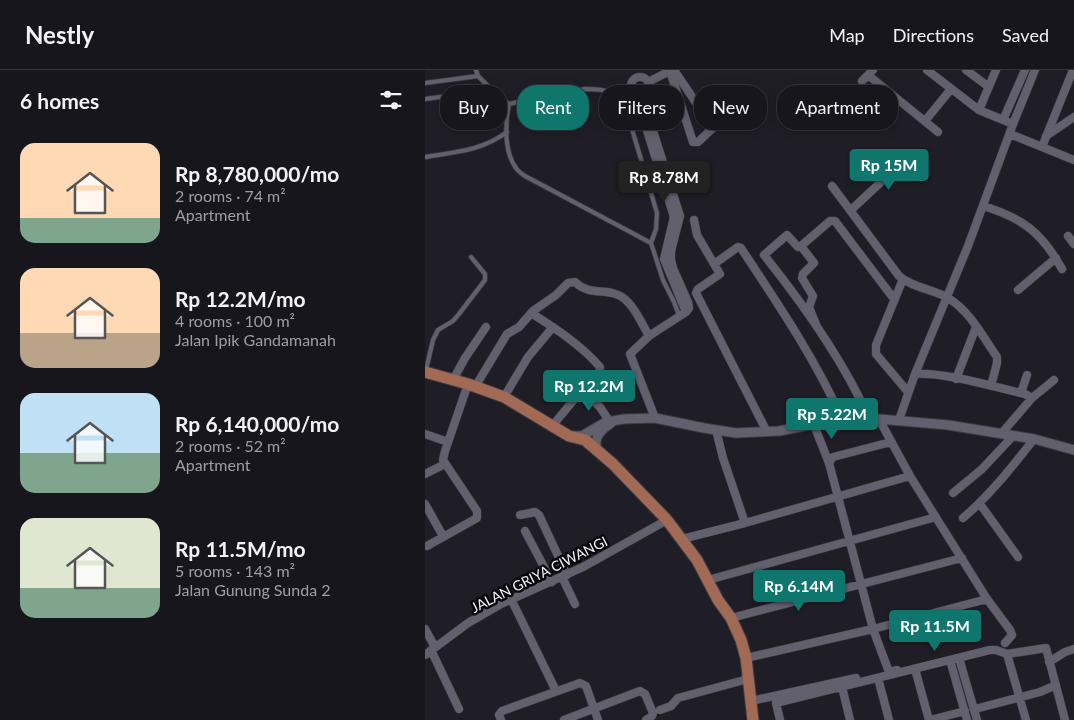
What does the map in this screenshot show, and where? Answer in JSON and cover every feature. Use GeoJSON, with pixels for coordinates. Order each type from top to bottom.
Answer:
{"type":"FeatureCollection","features":[{"type":"Feature","properties":{"kind":"main road"},"geometry":{"type":"LineString","coordinates":[[425,372],[472,385],[504,398],[569,436],[585,440],[613,464],[667,520],[697,560],[731,618],[741,640],[746,658],[753,720]]}},
{"type":"Feature","properties":{"kind":"street"},"geometry":{"type":"LineString","coordinates":[[648,82],[672,70]]}},
{"type":"Feature","properties":{"kind":"street"},"geometry":{"type":"LineString","coordinates":[[672,70],[694,101]]}},
{"type":"Feature","properties":{"kind":"street"},"geometry":{"type":"LineString","coordinates":[[672,70],[693,142],[698,142],[711,130]]}},
{"type":"Feature","properties":{"kind":"street"},"geometry":{"type":"LineString","coordinates":[[927,70],[979,110],[1013,124]]}},
{"type":"Feature","properties":{"kind":"street"},"geometry":{"type":"LineString","coordinates":[[979,110],[996,70]]}},
{"type":"Feature","properties":{"kind":"street"},"geometry":{"type":"LineString","coordinates":[[1003,120],[1025,70]]}},
{"type":"Feature","properties":{"kind":"street"},"geometry":{"type":"LineString","coordinates":[[897,420],[907,390],[968,246],[1035,70]]}},
{"type":"Feature","properties":{"kind":"street"},"geometry":{"type":"LineString","coordinates":[[1042,147],[1073,70]]}},
{"type":"Feature","properties":{"kind":"street"},"geometry":{"type":"LineString","coordinates":[[970,71],[989,87]]}},
{"type":"Feature","properties":{"kind":"street"},"geometry":{"type":"LineString","coordinates":[[631,85],[635,73],[643,76],[648,85]]}},
{"type":"Feature","properties":{"kind":"street"},"geometry":{"type":"LineString","coordinates":[[869,73],[938,132]]}},
{"type":"Feature","properties":{"kind":"street"},"geometry":{"type":"LineString","coordinates":[[925,121],[951,89]]}},
{"type":"Feature","properties":{"kind":"street"},"geometry":{"type":"LineString","coordinates":[[1047,136],[1074,117]]}},
{"type":"Feature","properties":{"kind":"street"},"geometry":{"type":"LineString","coordinates":[[651,130],[680,216],[668,260],[689,308],[649,336],[631,352],[630,357],[655,418]]}},
{"type":"Feature","properties":{"kind":"street"},"geometry":{"type":"LineString","coordinates":[[1010,134],[1074,160]]}},
{"type":"Feature","properties":{"kind":"street"},"geometry":{"type":"LineString","coordinates":[[851,210],[880,183],[881,176],[871,163]]}},
{"type":"Feature","properties":{"kind":"street"},"geometry":{"type":"LineString","coordinates":[[832,186],[893,270],[903,279],[946,297],[965,312],[998,360],[991,386]]}},
{"type":"Feature","properties":{"kind":"street"},"geometry":{"type":"LineString","coordinates":[[983,206],[1029,226],[1056,258],[1062,269]]}},
{"type":"Feature","properties":{"kind":"street"},"geometry":{"type":"LineString","coordinates":[[695,220],[697,235],[719,275],[698,289],[696,293],[767,432]]}},
{"type":"Feature","properties":{"kind":"street"},"geometry":{"type":"LineString","coordinates":[[801,246],[830,221],[835,221],[894,299]]}},
{"type":"Feature","properties":{"kind":"street"},"geometry":{"type":"LineString","coordinates":[[817,326],[809,307],[813,296],[802,278],[804,273],[815,264],[801,246],[798,247],[787,235],[763,255],[817,326],[855,388],[869,418]]}},
{"type":"Feature","properties":{"kind":"street"},"geometry":{"type":"LineString","coordinates":[[1068,236],[1074,244]]}},
{"type":"Feature","properties":{"kind":"street"},"geometry":{"type":"LineString","coordinates":[[714,264],[739,247],[741,248],[804,346],[830,392],[843,421]]}},
{"type":"Feature","properties":{"kind":"street"},"geometry":{"type":"LineString","coordinates":[[1018,290],[1056,258]]}},
{"type":"Feature","properties":{"kind":"street"},"geometry":{"type":"LineString","coordinates":[[903,279],[875,351],[907,390]]}},
{"type":"Feature","properties":{"kind":"street"},"geometry":{"type":"LineString","coordinates":[[427,546],[477,518],[478,514],[444,462],[448,442],[472,385],[507,334],[519,327],[531,313],[568,283],[573,282],[587,290],[608,292],[623,297],[649,336]]}},
{"type":"Feature","properties":{"kind":"street"},"geometry":{"type":"LineString","coordinates":[[531,313],[553,327],[586,353],[600,367],[599,374],[582,390],[553,425]]}},
{"type":"Feature","properties":{"kind":"street"},"geometry":{"type":"LineString","coordinates":[[453,380],[486,327]]}},
{"type":"Feature","properties":{"kind":"street"},"geometry":{"type":"LineString","coordinates":[[504,398],[527,357],[553,327]]}},
{"type":"Feature","properties":{"kind":"street"},"geometry":{"type":"LineString","coordinates":[[956,379],[975,327]]}},
{"type":"Feature","properties":{"kind":"street"},"geometry":{"type":"LineString","coordinates":[[915,374],[991,386],[1021,393],[1032,398]]}},
{"type":"Feature","properties":{"kind":"street"},"geometry":{"type":"LineString","coordinates":[[1021,393],[1027,375]]}},
{"type":"Feature","properties":{"kind":"street"},"geometry":{"type":"LineString","coordinates":[[1001,434],[1032,398],[1054,380]]}},
{"type":"Feature","properties":{"kind":"street"},"geometry":{"type":"LineString","coordinates":[[582,390],[600,408],[610,422]]}},
{"type":"Feature","properties":{"kind":"street"},"geometry":{"type":"LineString","coordinates":[[569,436],[582,436],[598,426],[619,419],[655,418],[735,433],[787,430],[843,421],[879,418],[948,425],[1034,439],[1074,450]]}},
{"type":"Feature","properties":{"kind":"street"},"geometry":{"type":"LineString","coordinates":[[879,418],[910,476],[987,599],[1010,630],[1012,635],[1005,643]]}},
{"type":"Feature","properties":{"kind":"street"},"geometry":{"type":"LineString","coordinates":[[599,453],[595,444],[597,438],[610,422]]}},
{"type":"Feature","properties":{"kind":"street"},"geometry":{"type":"LineString","coordinates":[[815,425],[829,463],[873,629],[889,672]]}},
{"type":"Feature","properties":{"kind":"street"},"geometry":{"type":"LineString","coordinates":[[717,430],[723,458],[745,523]]}},
{"type":"Feature","properties":{"kind":"street"},"geometry":{"type":"LineString","coordinates":[[425,434],[448,442]]}},
{"type":"Feature","properties":{"kind":"street"},"geometry":{"type":"LineString","coordinates":[[953,493],[982,469],[1013,436]]}},
{"type":"Feature","properties":{"kind":"street"},"geometry":{"type":"LineString","coordinates":[[963,518],[980,504],[1034,439]]}},
{"type":"Feature","properties":{"kind":"street"},"geometry":{"type":"LineString","coordinates":[[829,463],[833,457],[891,442]]}},
{"type":"Feature","properties":{"kind":"street"},"geometry":{"type":"LineString","coordinates":[[425,468],[444,462]]}},
{"type":"Feature","properties":{"kind":"street"},"geometry":{"type":"LineString","coordinates":[[425,474],[444,462]]}},
{"type":"Feature","properties":{"kind":"street"},"geometry":{"type":"LineString","coordinates":[[681,539],[745,523],[910,476]]}},
{"type":"Feature","properties":{"kind":"street"},"geometry":{"type":"LineString","coordinates":[[425,504],[443,536]]}},
{"type":"Feature","properties":{"kind":"street"},"geometry":{"type":"LineString","coordinates":[[980,504],[1017,557]]}},
{"type":"Feature","properties":{"kind":"street"},"geometry":{"type":"LineString","coordinates":[[520,515],[535,512],[539,515],[575,604]]}},
{"type":"Feature","properties":{"kind":"street"},"geometry":{"type":"LineString","coordinates":[[708,580],[936,517]]}},
{"type":"Feature","properties":{"kind":"street","name":"JALAN GRIYA CIWANGI"},"geometry":{"type":"LineString","coordinates":[[431,651],[469,623],[511,599],[564,576],[667,520]]}},
{"type":"Feature","properties":{"kind":"street"},"geometry":{"type":"LineString","coordinates":[[525,531],[552,582]]}},
{"type":"Feature","properties":{"kind":"street"},"geometry":{"type":"LineString","coordinates":[[731,618],[962,558]]}},
{"type":"Feature","properties":{"kind":"street"},"geometry":{"type":"LineString","coordinates":[[511,599],[556,692]]}},
{"type":"Feature","properties":{"kind":"street"},"geometry":{"type":"LineString","coordinates":[[746,658],[873,629],[987,599]]}},
{"type":"Feature","properties":{"kind":"street"},"geometry":{"type":"LineString","coordinates":[[425,629],[431,651],[445,676],[459,709]]}},
{"type":"Feature","properties":{"kind":"street"},"geometry":{"type":"LineString","coordinates":[[751,701],[996,650],[1007,654],[1046,648],[1065,720]]}},
{"type":"Feature","properties":{"kind":"street"},"geometry":{"type":"LineString","coordinates":[[1049,662],[1074,649]]}},
{"type":"Feature","properties":{"kind":"street"},"geometry":{"type":"LineString","coordinates":[[1007,654],[1027,720]]}},
{"type":"Feature","properties":{"kind":"street"},"geometry":{"type":"LineString","coordinates":[[959,658],[977,720]]}},
{"type":"Feature","properties":{"kind":"street"},"geometry":{"type":"LineString","coordinates":[[950,660],[967,720]]}},
{"type":"Feature","properties":{"kind":"street"},"geometry":{"type":"LineString","coordinates":[[780,720],[777,703],[878,678],[917,666]]}},
{"type":"Feature","properties":{"kind":"street"},"geometry":{"type":"LineString","coordinates":[[917,666],[930,720],[965,711]]}},
{"type":"Feature","properties":{"kind":"street"},"geometry":{"type":"LineString","coordinates":[[878,678],[889,720]]}},
{"type":"Feature","properties":{"kind":"street"},"geometry":{"type":"LineString","coordinates":[[660,710],[671,706],[678,698],[749,679]]}},
{"type":"Feature","properties":{"kind":"street"},"geometry":{"type":"LineString","coordinates":[[501,720],[499,715],[503,711],[582,683],[586,686],[598,720]]}},
{"type":"Feature","properties":{"kind":"street"},"geometry":{"type":"LineString","coordinates":[[975,709],[1040,692],[1056,685]]}},
{"type":"Feature","properties":{"kind":"street"},"geometry":{"type":"LineString","coordinates":[[842,686],[850,720]]}},
{"type":"Feature","properties":{"kind":"street"},"geometry":{"type":"LineString","coordinates":[[564,720],[640,691],[645,694],[653,713],[646,720]]}},
{"type":"Feature","properties":{"kind":"lane"},"geometry":{"type":"LineString","coordinates":[[476,70],[478,76],[487,85]]}},
{"type":"Feature","properties":{"kind":"lane"},"geometry":{"type":"LineString","coordinates":[[425,83],[478,76]]}},
{"type":"Feature","properties":{"kind":"lane"},"geometry":{"type":"LineString","coordinates":[[651,243],[525,176],[515,168],[508,148],[509,104],[585,89],[602,89],[614,94],[621,101],[629,118],[657,213],[656,229],[651,243],[663,280],[674,302],[683,314]]}},
{"type":"Feature","properties":{"kind":"lane"},"geometry":{"type":"LineString","coordinates":[[425,99],[440,97]]}},
{"type":"Feature","properties":{"kind":"lane"},"geometry":{"type":"LineString","coordinates":[[425,157],[478,148],[507,132]]}},
{"type":"Feature","properties":{"kind":"lane"},"geometry":{"type":"LineString","coordinates":[[425,372],[433,340],[438,330],[453,321],[485,280],[485,274],[471,257]]}}]}
